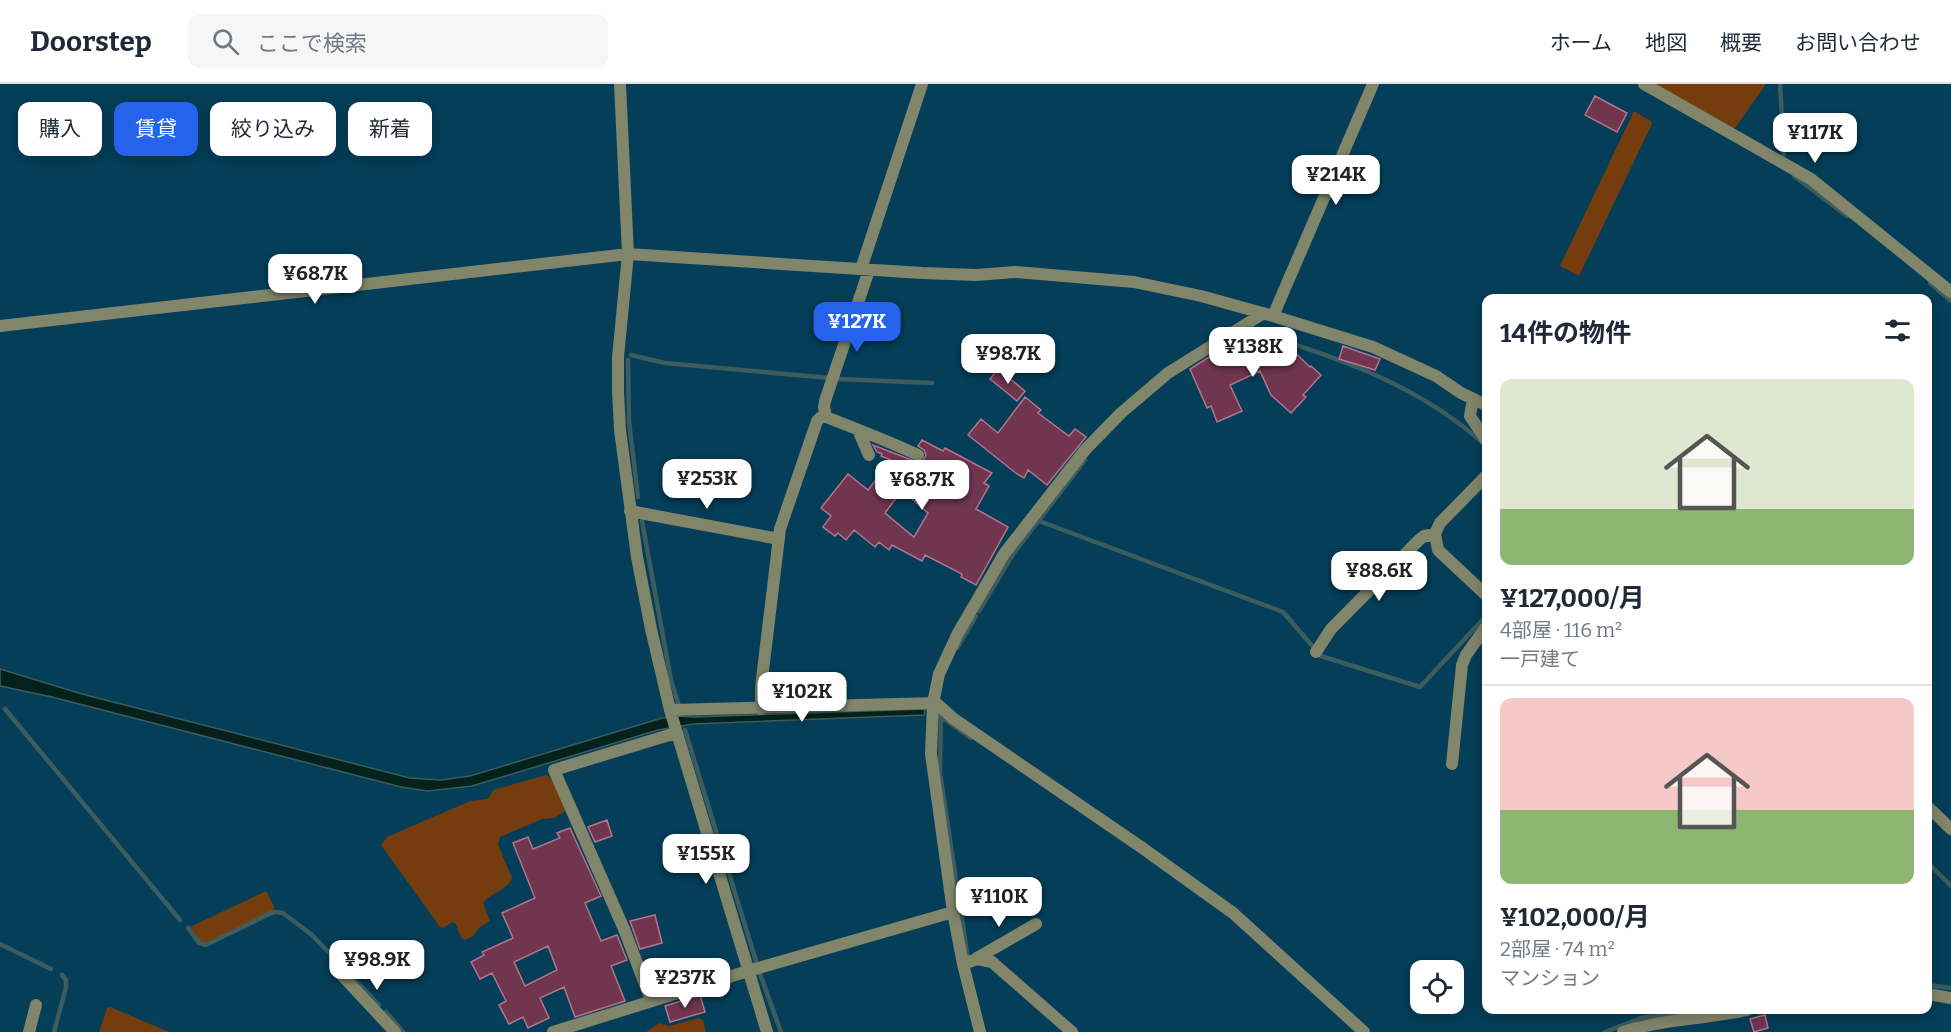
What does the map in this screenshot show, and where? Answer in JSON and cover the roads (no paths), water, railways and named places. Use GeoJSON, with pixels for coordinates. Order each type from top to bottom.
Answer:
{"type":"FeatureCollection","features":[{"type":"Feature","properties":{"kind":"street"},"geometry":{"type":"LineString","coordinates":[[620,84],[627,254],[618,357],[618,391],[620,430],[630,511],[649,618],[671,713],[767,1032]]}},
{"type":"Feature","properties":{"kind":"street"},"geometry":{"type":"LineString","coordinates":[[826,417],[825,400],[922,84]]}},
{"type":"Feature","properties":{"kind":"street"},"geometry":{"type":"LineString","coordinates":[[980,1032],[953,912],[931,754],[936,704],[934,690],[946,657],[1004,554],[1085,450],[1128,407],[1168,373],[1269,315],[1373,84]]}},
{"type":"Feature","properties":{"kind":"street"},"geometry":{"type":"LineString","coordinates":[[1644,84],[1812,179],[1951,292]]}},
{"type":"Feature","properties":{"kind":"street"},"geometry":{"type":"LineString","coordinates":[[0,326],[627,254],[968,274],[1015,272],[1134,282],[1269,315],[1373,347],[1436,376],[1482,403]]}},
{"type":"Feature","properties":{"kind":"street"},"geometry":{"type":"LineString","coordinates":[[1473,399],[1470,416],[1482,434]]}},
{"type":"Feature","properties":{"kind":"street"},"geometry":{"type":"LineString","coordinates":[[761,709],[763,675],[782,522],[817,421],[821,417],[826,417],[877,435],[918,454]]}},
{"type":"Feature","properties":{"kind":"street"},"geometry":{"type":"LineString","coordinates":[[858,430],[869,455]]}},
{"type":"Feature","properties":{"kind":"street"},"geometry":{"type":"LineString","coordinates":[[1482,480],[1440,524],[1435,534],[1438,550],[1482,591]]}},
{"type":"Feature","properties":{"kind":"street"},"geometry":{"type":"LineString","coordinates":[[630,511],[779,539]]}},
{"type":"Feature","properties":{"kind":"street"},"geometry":{"type":"LineString","coordinates":[[1316,652],[1331,629],[1419,540],[1429,534],[1435,534]]}},
{"type":"Feature","properties":{"kind":"street"},"geometry":{"type":"LineString","coordinates":[[1452,764],[1462,665],[1466,655],[1482,633]]}},
{"type":"Feature","properties":{"kind":"street"},"geometry":{"type":"LineString","coordinates":[[671,713],[936,704],[954,719],[1142,847],[1233,913],[1364,1032]]}},
{"type":"Feature","properties":{"kind":"street"},"geometry":{"type":"LineString","coordinates":[[651,1000],[624,929],[554,770],[676,731]]}},
{"type":"Feature","properties":{"kind":"street"},"geometry":{"type":"LineString","coordinates":[[1932,811],[1951,829]]}},
{"type":"Feature","properties":{"kind":"street"},"geometry":{"type":"LineString","coordinates":[[553,1032],[651,1000],[953,912]]}},
{"type":"Feature","properties":{"kind":"street"},"geometry":{"type":"LineString","coordinates":[[963,964],[977,959],[1036,924]]}},
{"type":"Feature","properties":{"kind":"street"},"geometry":{"type":"LineString","coordinates":[[977,959],[992,962],[1072,1032]]}},
{"type":"Feature","properties":{"kind":"street"},"geometry":{"type":"LineString","coordinates":[[336,970],[395,1032]]}},
{"type":"Feature","properties":{"kind":"street"},"geometry":{"type":"LineString","coordinates":[[1932,995],[1951,998]]}},
{"type":"Feature","properties":{"kind":"street"},"geometry":{"type":"LineString","coordinates":[[29,1032],[36,1005]]}},
{"type":"Feature","properties":{"kind":"street"},"geometry":{"type":"LineString","coordinates":[[1623,1032],[1638,1027],[1730,1014]]}},
{"type":"Feature","properties":{"kind":"waterway"},"geometry":{"type":"LineString","coordinates":[[1780,84],[1784,155]]}},
{"type":"Feature","properties":{"kind":"waterway"},"geometry":{"type":"LineString","coordinates":[[1794,176],[1847,216]]}},
{"type":"Feature","properties":{"kind":"waterway"},"geometry":{"type":"LineString","coordinates":[[1930,283],[1951,301]]}},
{"type":"Feature","properties":{"kind":"waterway"},"geometry":{"type":"LineString","coordinates":[[1243,332],[1248,330],[1280,340],[1374,374],[1433,406],[1482,443]]}},
{"type":"Feature","properties":{"kind":"waterway"},"geometry":{"type":"LineString","coordinates":[[631,355],[665,363],[829,378]]}},
{"type":"Feature","properties":{"kind":"waterway"},"geometry":{"type":"LineString","coordinates":[[628,360],[629,421],[638,497]]}},
{"type":"Feature","properties":{"kind":"waterway"},"geometry":{"type":"LineString","coordinates":[[838,379],[932,383]]}},
{"type":"Feature","properties":{"kind":"waterway"},"geometry":{"type":"LineString","coordinates":[[979,611],[1013,554],[1085,460]]}},
{"type":"Feature","properties":{"kind":"waterway"},"geometry":{"type":"LineString","coordinates":[[642,521],[671,680],[679,706]]}},
{"type":"Feature","properties":{"kind":"waterway"},"geometry":{"type":"LineString","coordinates":[[1039,521],[1283,612],[1321,656],[1420,687],[1482,620]]}},
{"type":"Feature","properties":{"kind":"waterway"},"geometry":{"type":"LineString","coordinates":[[957,648],[976,616]]}},
{"type":"Feature","properties":{"kind":"waterway"},"geometry":{"type":"LineString","coordinates":[[5,709],[180,920]]}},
{"type":"Feature","properties":{"kind":"waterway"},"geometry":{"type":"LineString","coordinates":[[934,712],[971,738]]}},
{"type":"Feature","properties":{"kind":"waterway"},"geometry":{"type":"LineString","coordinates":[[941,718],[940,773],[968,959]]}},
{"type":"Feature","properties":{"kind":"waterway"},"geometry":{"type":"LineString","coordinates":[[685,730],[756,961]]}},
{"type":"Feature","properties":{"kind":"waterway"},"geometry":{"type":"LineString","coordinates":[[1932,867],[1951,886]]}},
{"type":"Feature","properties":{"kind":"waterway"},"geometry":{"type":"LineString","coordinates":[[188,928],[199,943],[206,945],[269,914],[283,913],[312,935],[379,1005]]}},
{"type":"Feature","properties":{"kind":"waterway"},"geometry":{"type":"LineString","coordinates":[[0,944],[51,969]]}},
{"type":"Feature","properties":{"kind":"waterway"},"geometry":{"type":"LineString","coordinates":[[760,974],[781,1032]]}},
{"type":"Feature","properties":{"kind":"waterway"},"geometry":{"type":"LineString","coordinates":[[54,1032],[66,987],[66,980],[62,975]]}},
{"type":"Feature","properties":{"kind":"waterway"},"geometry":{"type":"LineString","coordinates":[[1932,986],[1951,988]]}},
{"type":"Feature","properties":{"kind":"waterway"},"geometry":{"type":"LineString","coordinates":[[386,1012],[403,1032]]}},
{"type":"Feature","properties":{"kind":"waterway"},"geometry":{"type":"LineString","coordinates":[[1605,1032],[1641,1018],[1675,1014]]}}]}
